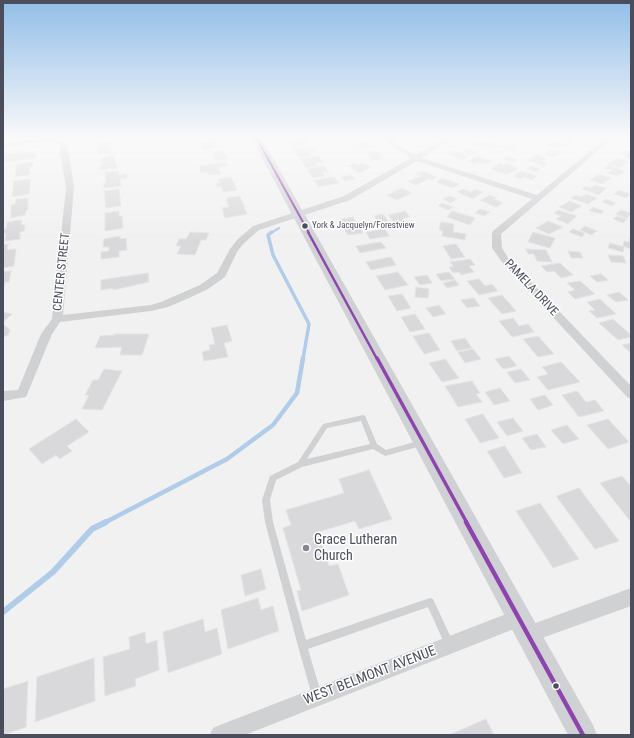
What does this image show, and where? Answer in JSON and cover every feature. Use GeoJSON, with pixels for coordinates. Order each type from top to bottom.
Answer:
{"type":"FeatureCollection","features":[{"type":"Feature","properties":{"kind":"main road"},"geometry":{"type":"LineString","coordinates":[[274,171],[583,735]]}},
{"type":"Feature","properties":{"kind":"street","name":"CENTER STREET"},"geometry":{"type":"LineString","coordinates":[[3,396],[22,394],[47,334],[57,319],[70,202],[68,171]]}},
{"type":"Feature","properties":{"kind":"street"},"geometry":{"type":"LineString","coordinates":[[57,319],[151,308],[164,305],[185,296],[204,287],[221,275],[233,251],[240,242],[256,228],[347,198],[393,171]]}},
{"type":"Feature","properties":{"kind":"street"},"geometry":{"type":"LineString","coordinates":[[457,171],[538,198]]}},
{"type":"Feature","properties":{"kind":"street","name":"PAMELA DRIVE"},"geometry":{"type":"LineString","coordinates":[[570,171],[496,233],[498,248],[505,260],[631,394]]}},
{"type":"Feature","properties":{"kind":"street","name":"WEST BELMONT AVENUE"},"geometry":{"type":"LineString","coordinates":[[220,735],[450,645],[631,597]]}},
{"type":"Feature","properties":{"kind":"lane"},"geometry":{"type":"LineString","coordinates":[[300,464],[325,426],[363,418],[374,446],[384,453],[423,443]]}},
{"type":"Feature","properties":{"kind":"lane"},"geometry":{"type":"LineString","coordinates":[[317,697],[269,522],[266,500],[273,478],[300,464],[374,446]]}},
{"type":"Feature","properties":{"kind":"lane"},"geometry":{"type":"LineString","coordinates":[[303,646],[430,602],[450,645]]}},
{"type":"Feature","properties":{"kind":"building"},"geometry":{"type":"Polygon","coordinates":[[[16,171],[29,171],[29,175],[15,177],[16,171]]]}},
{"type":"Feature","properties":{"kind":"building"},"geometry":{"type":"Polygon","coordinates":[[[118,171],[119,175],[127,174],[127,178],[120,179],[121,186],[104,188],[103,183],[106,183],[105,172],[118,171]]]}},
{"type":"Feature","properties":{"kind":"building"},"geometry":{"type":"Polygon","coordinates":[[[201,171],[220,171],[221,174],[209,175],[208,172],[201,173],[201,171]]]}},
{"type":"Feature","properties":{"kind":"building"},"geometry":{"type":"Polygon","coordinates":[[[309,171],[329,172],[322,173],[325,176],[313,178],[309,171]]]}},
{"type":"Feature","properties":{"kind":"building"},"geometry":{"type":"Polygon","coordinates":[[[424,171],[437,177],[431,180],[416,174],[424,171]]]}},
{"type":"Feature","properties":{"kind":"building"},"geometry":{"type":"Polygon","coordinates":[[[498,171],[513,171],[507,175],[498,171]]]}},
{"type":"Feature","properties":{"kind":"building"},"geometry":{"type":"Polygon","coordinates":[[[522,171],[537,176],[532,180],[524,177],[521,179],[513,176],[522,171]]]}},
{"type":"Feature","properties":{"kind":"building"},"geometry":{"type":"Polygon","coordinates":[[[609,171],[624,171],[618,176],[607,173],[609,171]]]}},
{"type":"Feature","properties":{"kind":"building"},"geometry":{"type":"Polygon","coordinates":[[[599,174],[611,178],[602,184],[590,180],[599,174]]]}},
{"type":"Feature","properties":{"kind":"building"},"geometry":{"type":"Polygon","coordinates":[[[351,175],[355,179],[345,181],[342,177],[351,175]]]}},
{"type":"Feature","properties":{"kind":"building"},"geometry":{"type":"Polygon","coordinates":[[[421,176],[429,179],[416,185],[408,181],[421,176]]]}},
{"type":"Feature","properties":{"kind":"building"},"geometry":{"type":"Polygon","coordinates":[[[231,177],[237,190],[223,192],[221,186],[217,187],[216,184],[220,183],[218,179],[231,177]]]}},
{"type":"Feature","properties":{"kind":"building"},"geometry":{"type":"Polygon","coordinates":[[[334,177],[339,183],[318,187],[314,180],[334,177]]]}},
{"type":"Feature","properties":{"kind":"building"},"geometry":{"type":"Polygon","coordinates":[[[442,178],[459,184],[453,188],[436,182],[442,178]]]}},
{"type":"Feature","properties":{"kind":"building"},"geometry":{"type":"Polygon","coordinates":[[[31,179],[29,194],[12,197],[14,181],[31,179]]]}},
{"type":"Feature","properties":{"kind":"building"},"geometry":{"type":"Polygon","coordinates":[[[595,185],[606,188],[599,195],[582,189],[585,186],[591,188],[595,185]]]}},
{"type":"Feature","properties":{"kind":"building"},"geometry":{"type":"Polygon","coordinates":[[[402,188],[412,193],[397,200],[387,195],[402,188]]]}},
{"type":"Feature","properties":{"kind":"building"},"geometry":{"type":"Polygon","coordinates":[[[119,189],[121,206],[106,208],[104,191],[119,189]]]}},
{"type":"Feature","properties":{"kind":"building"},"geometry":{"type":"Polygon","coordinates":[[[463,189],[471,192],[475,189],[483,192],[473,199],[457,192],[463,189]]]}},
{"type":"Feature","properties":{"kind":"building"},"geometry":{"type":"Polygon","coordinates":[[[619,190],[630,194],[626,198],[614,194],[619,190]]]}},
{"type":"Feature","properties":{"kind":"building"},"geometry":{"type":"Polygon","coordinates":[[[586,194],[597,198],[588,204],[571,198],[575,195],[581,197],[586,194]]]}},
{"type":"Feature","properties":{"kind":"building"},"geometry":{"type":"Polygon","coordinates":[[[490,195],[497,198],[494,199],[503,203],[496,207],[480,200],[490,195]]]}},
{"type":"Feature","properties":{"kind":"building"},"geometry":{"type":"Polygon","coordinates":[[[240,196],[247,214],[225,218],[222,208],[229,207],[226,198],[240,196]]]}},
{"type":"Feature","properties":{"kind":"building"},"geometry":{"type":"Polygon","coordinates":[[[450,196],[457,199],[451,203],[443,199],[450,196]]]}},
{"type":"Feature","properties":{"kind":"building"},"geometry":{"type":"Polygon","coordinates":[[[28,198],[28,209],[25,215],[11,218],[11,205],[15,204],[16,199],[28,198]]]}},
{"type":"Feature","properties":{"kind":"building"},"geometry":{"type":"Polygon","coordinates":[[[606,199],[616,203],[612,206],[602,202],[606,199]]]}},
{"type":"Feature","properties":{"kind":"building"},"geometry":{"type":"Polygon","coordinates":[[[570,201],[582,206],[571,212],[559,207],[570,201]]]}},
{"type":"Feature","properties":{"kind":"building"},"geometry":{"type":"Polygon","coordinates":[[[442,203],[453,207],[448,210],[438,206],[442,203]]]}},
{"type":"Feature","properties":{"kind":"building"},"geometry":{"type":"Polygon","coordinates":[[[593,207],[604,211],[601,214],[589,211],[593,207]]]}},
{"type":"Feature","properties":{"kind":"building"},"geometry":{"type":"Polygon","coordinates":[[[480,209],[490,212],[485,216],[475,213],[480,209]]]}},
{"type":"Feature","properties":{"kind":"building"},"geometry":{"type":"Polygon","coordinates":[[[558,210],[577,216],[568,224],[556,219],[561,216],[554,213],[558,210]]]}},
{"type":"Feature","properties":{"kind":"building"},"geometry":{"type":"Polygon","coordinates":[[[621,210],[631,214],[627,218],[616,214],[621,210]]]}},
{"type":"Feature","properties":{"kind":"building"},"geometry":{"type":"Polygon","coordinates":[[[119,211],[119,216],[122,216],[123,228],[105,231],[105,213],[119,211]]]}},
{"type":"Feature","properties":{"kind":"building"},"geometry":{"type":"Polygon","coordinates":[[[405,211],[410,217],[403,218],[405,222],[394,223],[388,215],[405,211]]]}},
{"type":"Feature","properties":{"kind":"building"},"geometry":{"type":"Polygon","coordinates":[[[452,211],[475,218],[470,225],[447,217],[452,211]]]}},
{"type":"Feature","properties":{"kind":"building"},"geometry":{"type":"Polygon","coordinates":[[[383,214],[390,223],[381,225],[374,216],[383,214]]]}},
{"type":"Feature","properties":{"kind":"building"},"geometry":{"type":"Polygon","coordinates":[[[617,216],[627,219],[623,223],[613,219],[617,216]]]}},
{"type":"Feature","properties":{"kind":"building"},"geometry":{"type":"Polygon","coordinates":[[[353,217],[363,233],[348,235],[338,220],[353,217]]]}},
{"type":"Feature","properties":{"kind":"building"},"geometry":{"type":"Polygon","coordinates":[[[22,220],[21,225],[25,225],[24,231],[20,232],[20,239],[5,241],[6,233],[3,234],[3,229],[6,229],[7,222],[22,220]]]}},
{"type":"Feature","properties":{"kind":"building"},"geometry":{"type":"Polygon","coordinates":[[[548,221],[563,227],[549,234],[536,228],[548,221]]]}},
{"type":"Feature","properties":{"kind":"building"},"geometry":{"type":"Polygon","coordinates":[[[441,222],[454,224],[453,232],[466,234],[465,240],[442,236],[443,231],[439,230],[441,222]]]}},
{"type":"Feature","properties":{"kind":"building"},"geometry":{"type":"Polygon","coordinates":[[[585,226],[597,231],[591,235],[580,230],[585,226]]]}},
{"type":"Feature","properties":{"kind":"building"},"geometry":{"type":"Polygon","coordinates":[[[385,229],[389,236],[370,239],[366,232],[385,229]]]}},
{"type":"Feature","properties":{"kind":"building"},"geometry":{"type":"Polygon","coordinates":[[[573,229],[585,233],[582,237],[569,232],[573,229]]]}},
{"type":"Feature","properties":{"kind":"building"},"geometry":{"type":"Polygon","coordinates":[[[190,232],[209,233],[206,240],[201,240],[195,255],[177,254],[181,246],[176,246],[179,239],[186,239],[190,232]]]}},
{"type":"Feature","properties":{"kind":"building"},"geometry":{"type":"Polygon","coordinates":[[[533,232],[555,238],[550,248],[528,242],[533,232]]]}},
{"type":"Feature","properties":{"kind":"building"},"geometry":{"type":"Polygon","coordinates":[[[120,236],[120,239],[126,238],[127,250],[119,251],[119,257],[101,259],[101,252],[109,251],[109,247],[103,247],[104,239],[120,236]]]}},
{"type":"Feature","properties":{"kind":"building"},"geometry":{"type":"Polygon","coordinates":[[[630,238],[631,249],[623,246],[624,241],[629,242],[630,238]]]}},
{"type":"Feature","properties":{"kind":"building"},"geometry":{"type":"Polygon","coordinates":[[[381,242],[386,248],[360,253],[356,246],[381,242]]]}},
{"type":"Feature","properties":{"kind":"building"},"geometry":{"type":"Polygon","coordinates":[[[610,243],[624,247],[623,252],[608,248],[610,243]]]}},
{"type":"Feature","properties":{"kind":"building"},"geometry":{"type":"Polygon","coordinates":[[[8,244],[7,250],[16,249],[14,266],[3,268],[3,245],[8,244]]]}},
{"type":"Feature","properties":{"kind":"building"},"geometry":{"type":"Polygon","coordinates":[[[456,244],[465,257],[451,259],[443,246],[456,244]]]}},
{"type":"Feature","properties":{"kind":"building"},"geometry":{"type":"Polygon","coordinates":[[[526,249],[546,250],[552,262],[537,261],[534,254],[528,254],[526,249]]]}},
{"type":"Feature","properties":{"kind":"building"},"geometry":{"type":"Polygon","coordinates":[[[568,251],[580,252],[583,258],[571,258],[568,251]]]}},
{"type":"Feature","properties":{"kind":"building"},"geometry":{"type":"Polygon","coordinates":[[[608,255],[623,256],[626,263],[611,262],[608,255]]]}},
{"type":"Feature","properties":{"kind":"building"},"geometry":{"type":"Polygon","coordinates":[[[391,257],[396,265],[371,270],[366,262],[391,257]]]}},
{"type":"Feature","properties":{"kind":"building"},"geometry":{"type":"Polygon","coordinates":[[[470,259],[475,265],[469,266],[474,272],[461,275],[459,272],[453,273],[449,267],[454,267],[450,262],[470,259]]]}},
{"type":"Feature","properties":{"kind":"building"},"geometry":{"type":"Polygon","coordinates":[[[560,263],[573,275],[561,278],[554,271],[547,272],[541,266],[560,263]]]}},
{"type":"Feature","properties":{"kind":"building"},"geometry":{"type":"Polygon","coordinates":[[[11,271],[9,282],[5,282],[3,291],[3,272],[11,271]]]}},
{"type":"Feature","properties":{"kind":"building"},"geometry":{"type":"Polygon","coordinates":[[[398,272],[408,285],[385,290],[376,276],[398,272]]]}},
{"type":"Feature","properties":{"kind":"building"},"geometry":{"type":"Polygon","coordinates":[[[449,272],[455,279],[441,281],[436,274],[449,272]]]}},
{"type":"Feature","properties":{"kind":"building"},"geometry":{"type":"Polygon","coordinates":[[[148,273],[149,282],[113,290],[113,288],[101,290],[101,280],[148,273]]]}},
{"type":"Feature","properties":{"kind":"building"},"geometry":{"type":"Polygon","coordinates":[[[601,274],[608,280],[597,282],[590,276],[601,274]]]}},
{"type":"Feature","properties":{"kind":"building"},"geometry":{"type":"Polygon","coordinates":[[[427,275],[432,283],[420,285],[414,277],[427,275]]]}},
{"type":"Feature","properties":{"kind":"building"},"geometry":{"type":"Polygon","coordinates":[[[479,279],[485,286],[492,284],[498,291],[479,295],[467,281],[479,279]]]}},
{"type":"Feature","properties":{"kind":"building"},"geometry":{"type":"Polygon","coordinates":[[[455,280],[459,285],[447,288],[443,283],[455,280]]]}},
{"type":"Feature","properties":{"kind":"building"},"geometry":{"type":"Polygon","coordinates":[[[580,281],[595,294],[575,299],[568,292],[575,290],[567,283],[580,281]]]}},
{"type":"Feature","properties":{"kind":"building"},"geometry":{"type":"Polygon","coordinates":[[[416,287],[429,289],[428,298],[415,297],[416,287]]]}},
{"type":"Feature","properties":{"kind":"building"},"geometry":{"type":"Polygon","coordinates":[[[619,292],[628,300],[616,302],[607,295],[619,292]]]}},
{"type":"Feature","properties":{"kind":"building"},"geometry":{"type":"Polygon","coordinates":[[[402,294],[411,308],[397,311],[388,296],[402,294]]]}},
{"type":"Feature","properties":{"kind":"building"},"geometry":{"type":"Polygon","coordinates":[[[502,295],[516,311],[502,314],[488,298],[502,295]]]}},
{"type":"Feature","properties":{"kind":"building"},"geometry":{"type":"Polygon","coordinates":[[[474,298],[480,306],[467,308],[461,300],[474,298]]]}},
{"type":"Feature","properties":{"kind":"building"},"geometry":{"type":"Polygon","coordinates":[[[600,299],[616,314],[597,318],[589,311],[595,310],[587,302],[600,299]]]}},
{"type":"Feature","properties":{"kind":"building"},"geometry":{"type":"Polygon","coordinates":[[[439,305],[446,314],[433,317],[426,308],[439,305]]]}},
{"type":"Feature","properties":{"kind":"building"},"geometry":{"type":"Polygon","coordinates":[[[3,312],[12,314],[3,322],[3,312]]]}},
{"type":"Feature","properties":{"kind":"building"},"geometry":{"type":"Polygon","coordinates":[[[415,314],[425,329],[410,332],[401,317],[415,314]]]}},
{"type":"Feature","properties":{"kind":"building"},"geometry":{"type":"Polygon","coordinates":[[[513,318],[519,326],[528,324],[534,332],[512,337],[499,321],[513,318]]]}},
{"type":"Feature","properties":{"kind":"building"},"geometry":{"type":"Polygon","coordinates":[[[613,319],[631,335],[631,337],[618,340],[599,323],[613,319]]]}},
{"type":"Feature","properties":{"kind":"building"},"geometry":{"type":"Polygon","coordinates":[[[3,324],[10,330],[8,335],[3,337],[3,324]]]}},
{"type":"Feature","properties":{"kind":"building"},"geometry":{"type":"Polygon","coordinates":[[[227,325],[232,341],[224,343],[228,357],[204,361],[202,352],[210,350],[209,345],[215,344],[211,328],[227,325]]]}},
{"type":"Feature","properties":{"kind":"building"},"geometry":{"type":"Polygon","coordinates":[[[429,333],[440,350],[424,354],[413,336],[429,333]]]}},
{"type":"Feature","properties":{"kind":"building"},"geometry":{"type":"Polygon","coordinates":[[[115,334],[149,334],[142,355],[120,355],[122,347],[95,348],[100,336],[115,334]]]}},
{"type":"Feature","properties":{"kind":"building"},"geometry":{"type":"Polygon","coordinates":[[[538,336],[554,354],[538,357],[523,339],[538,336]]]}},
{"type":"Feature","properties":{"kind":"building"},"geometry":{"type":"Polygon","coordinates":[[[465,338],[472,348],[457,351],[451,341],[465,338]]]}},
{"type":"Feature","properties":{"kind":"building"},"geometry":{"type":"Polygon","coordinates":[[[631,343],[631,353],[622,345],[631,343]]]}},
{"type":"Feature","properties":{"kind":"building"},"geometry":{"type":"Polygon","coordinates":[[[473,349],[481,359],[465,363],[458,352],[473,349]]]}},
{"type":"Feature","properties":{"kind":"building"},"geometry":{"type":"Polygon","coordinates":[[[509,356],[517,366],[503,369],[495,359],[509,356]]]}},
{"type":"Feature","properties":{"kind":"building"},"geometry":{"type":"Polygon","coordinates":[[[445,359],[459,378],[442,382],[429,363],[445,359]]]}},
{"type":"Feature","properties":{"kind":"building"},"geometry":{"type":"Polygon","coordinates":[[[561,362],[580,382],[548,390],[537,377],[548,374],[542,367],[561,362]]]}},
{"type":"Feature","properties":{"kind":"building"},"geometry":{"type":"Polygon","coordinates":[[[104,369],[122,371],[102,410],[82,409],[89,395],[85,395],[93,380],[98,380],[104,369]]]}},
{"type":"Feature","properties":{"kind":"building"},"geometry":{"type":"Polygon","coordinates":[[[521,369],[530,380],[515,383],[507,372],[521,369]]]}},
{"type":"Feature","properties":{"kind":"building"},"geometry":{"type":"Polygon","coordinates":[[[472,381],[480,393],[476,394],[482,402],[458,407],[445,386],[472,381]]]}},
{"type":"Feature","properties":{"kind":"building"},"geometry":{"type":"Polygon","coordinates":[[[500,388],[510,401],[494,405],[485,392],[500,388]]]}},
{"type":"Feature","properties":{"kind":"building"},"geometry":{"type":"Polygon","coordinates":[[[577,391],[586,402],[595,400],[604,411],[579,417],[562,395],[577,391]]]}},
{"type":"Feature","properties":{"kind":"building"},"geometry":{"type":"Polygon","coordinates":[[[545,395],[553,405],[538,410],[530,399],[545,395]]]}},
{"type":"Feature","properties":{"kind":"building"},"geometry":{"type":"Polygon","coordinates":[[[483,414],[499,438],[480,443],[465,419],[483,414]]]}},
{"type":"Feature","properties":{"kind":"building"},"geometry":{"type":"Polygon","coordinates":[[[513,418],[523,431],[507,436],[497,422],[513,418]]]}},
{"type":"Feature","properties":{"kind":"building"},"geometry":{"type":"Polygon","coordinates":[[[76,419],[89,432],[67,446],[72,451],[60,459],[56,455],[42,464],[29,449],[76,419]]]}},
{"type":"Feature","properties":{"kind":"building"},"geometry":{"type":"Polygon","coordinates":[[[608,419],[629,442],[608,449],[587,425],[608,419]]]}},
{"type":"Feature","properties":{"kind":"building"},"geometry":{"type":"Polygon","coordinates":[[[567,425],[579,439],[563,444],[551,430],[567,425]]]}},
{"type":"Feature","properties":{"kind":"building"},"geometry":{"type":"Polygon","coordinates":[[[537,434],[546,447],[531,450],[522,438],[537,434]]]}},
{"type":"Feature","properties":{"kind":"building"},"geometry":{"type":"Polygon","coordinates":[[[505,446],[522,473],[504,478],[487,451],[505,446]]]}},
{"type":"Feature","properties":{"kind":"building","name":"Grace Lutheran Church"},"geometry":{"type":"Polygon","coordinates":[[[369,470],[392,519],[359,529],[355,521],[318,532],[329,566],[338,564],[349,595],[302,611],[297,591],[301,590],[283,528],[291,525],[286,510],[344,493],[339,479],[369,470]]]}},
{"type":"Feature","properties":{"kind":"building"},"geometry":{"type":"Polygon","coordinates":[[[622,476],[631,486],[631,522],[600,483],[622,476]]]}},
{"type":"Feature","properties":{"kind":"building"},"geometry":{"type":"Polygon","coordinates":[[[579,488],[619,541],[595,549],[556,496],[579,488]]]}},
{"type":"Feature","properties":{"kind":"building"},"geometry":{"type":"Polygon","coordinates":[[[540,503],[579,559],[553,568],[516,511],[540,503]]]}},
{"type":"Feature","properties":{"kind":"building"},"geometry":{"type":"Polygon","coordinates":[[[261,569],[266,589],[245,596],[241,575],[261,569]]]}},
{"type":"Feature","properties":{"kind":"building"},"geometry":{"type":"Polygon","coordinates":[[[258,598],[261,610],[273,606],[279,631],[228,649],[221,610],[258,598]]]}},
{"type":"Feature","properties":{"kind":"building"},"geometry":{"type":"Polygon","coordinates":[[[203,619],[205,632],[217,628],[222,654],[168,673],[163,632],[203,619]]]}},
{"type":"Feature","properties":{"kind":"building"},"geometry":{"type":"Polygon","coordinates":[[[145,632],[146,644],[157,640],[159,670],[135,679],[136,686],[105,696],[103,657],[130,649],[129,637],[145,632]]]}},
{"type":"Feature","properties":{"kind":"building"},"geometry":{"type":"Polygon","coordinates":[[[94,658],[95,701],[35,722],[37,677],[94,658]]]}},
{"type":"Feature","properties":{"kind":"building"},"geometry":{"type":"Polygon","coordinates":[[[28,681],[26,727],[3,735],[3,689],[28,681]]]}},
{"type":"Feature","properties":{"kind":"building"},"geometry":{"type":"Polygon","coordinates":[[[486,719],[494,735],[449,735],[486,719]]]}},
{"type":"Feature","properties":{"kind":"waterway"},"geometry":{"type":"LineString","coordinates":[[271,233],[279,228]]}},
{"type":"Feature","properties":{"kind":"waterway"},"geometry":{"type":"LineString","coordinates":[[272,232],[268,235],[273,255],[309,324],[303,359]]}},
{"type":"Feature","properties":{"kind":"waterway"},"geometry":{"type":"LineString","coordinates":[[104,523],[227,459],[273,425],[297,393],[303,358]]}},
{"type":"Feature","properties":{"kind":"waterway"},"geometry":{"type":"LineString","coordinates":[[3,612],[53,572],[92,529],[104,523]]}},
{"type":"Feature","properties":{"kind":"transit line"},"geometry":{"type":"LineString","coordinates":[[275,171],[583,735]]}},
{"type":"Feature","properties":{"kind":"place","name":"York & Jacquelyn/Forestview"},"geometry":{"type":"Point","coordinates":[305,226]}},
{"type":"Feature","properties":{"kind":"place","name":"Grace Lutheran Church"},"geometry":{"type":"Point","coordinates":[306,548]}}]}
